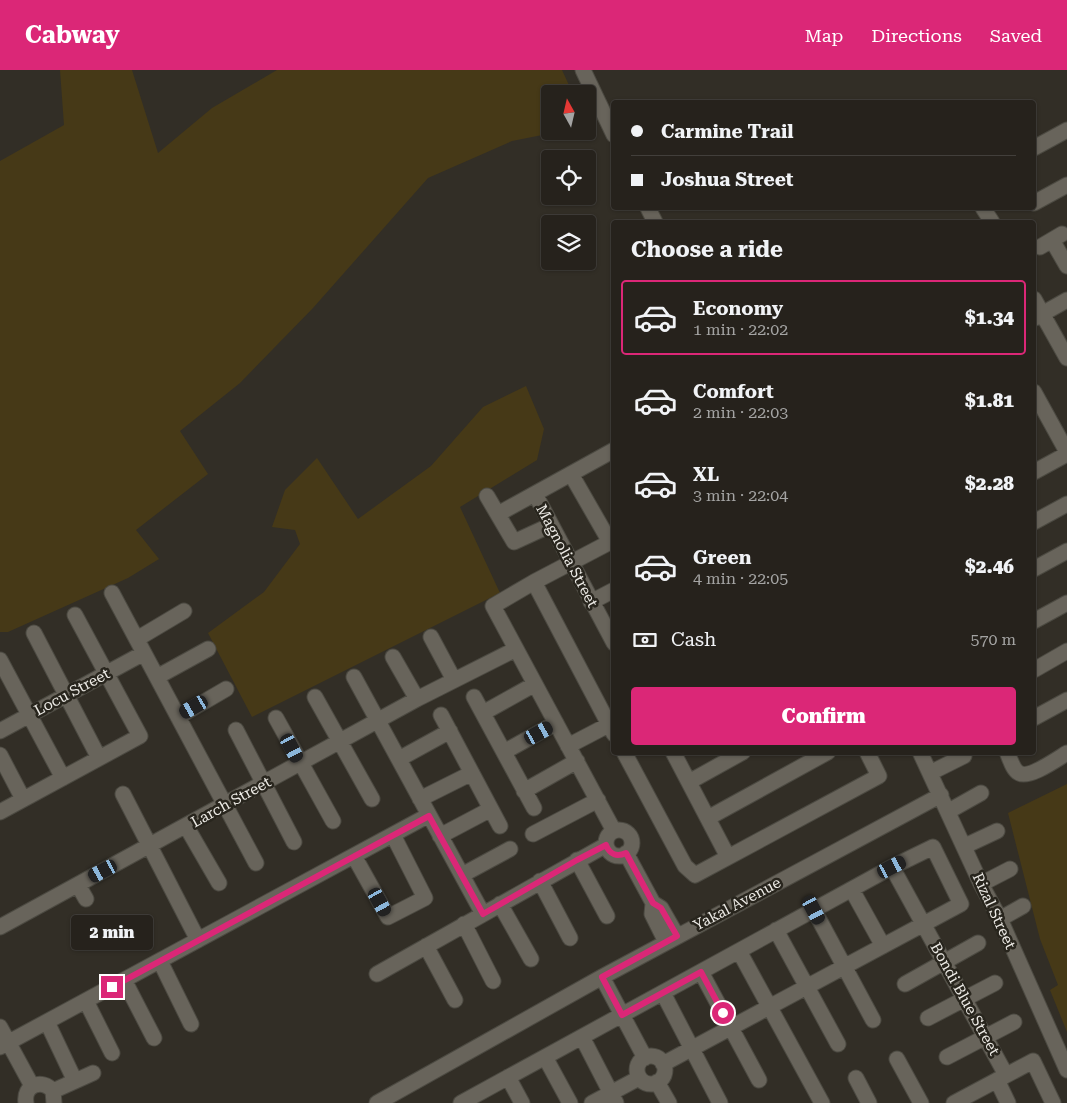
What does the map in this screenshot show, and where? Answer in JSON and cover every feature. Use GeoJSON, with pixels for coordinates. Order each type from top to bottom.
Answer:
{"type":"FeatureCollection","features":[{"type":"Feature","properties":{"kind":"street"},"geometry":{"type":"LineString","coordinates":[[583,70],[611,129]]}},
{"type":"Feature","properties":{"kind":"street"},"geometry":{"type":"LineString","coordinates":[[1036,147],[1067,130]]}},
{"type":"Feature","properties":{"kind":"street"},"geometry":{"type":"LineString","coordinates":[[1036,202],[1067,185]]}},
{"type":"Feature","properties":{"kind":"street"},"geometry":{"type":"LineString","coordinates":[[1051,240],[1067,266]]}},
{"type":"Feature","properties":{"kind":"street"},"geometry":{"type":"LineString","coordinates":[[1067,300],[1038,316],[1067,358]]}},
{"type":"Feature","properties":{"kind":"street"},"geometry":{"type":"LineString","coordinates":[[1036,402],[1039,416],[1067,453],[1036,471]]}},
{"type":"Feature","properties":{"kind":"street"},"geometry":{"type":"LineString","coordinates":[[498,514],[571,474],[611,455]]}},
{"type":"Feature","properties":{"kind":"street"},"geometry":{"type":"LineString","coordinates":[[571,474],[611,539]]}},
{"type":"Feature","properties":{"kind":"street","name":"Magnolia Street"},"geometry":{"type":"LineString","coordinates":[[535,494],[611,638]]}},
{"type":"Feature","properties":{"kind":"street"},"geometry":{"type":"LineString","coordinates":[[487,496],[514,542],[551,525]]}},
{"type":"Feature","properties":{"kind":"street"},"geometry":{"type":"LineString","coordinates":[[1036,521],[1067,504]]}},
{"type":"Feature","properties":{"kind":"street"},"geometry":{"type":"LineString","coordinates":[[611,542],[493,606],[614,831]]}},
{"type":"Feature","properties":{"kind":"street"},"geometry":{"type":"LineString","coordinates":[[1036,568],[1067,551]]}},
{"type":"Feature","properties":{"kind":"street"},"geometry":{"type":"LineString","coordinates":[[534,582],[611,725]]}},
{"type":"Feature","properties":{"kind":"street"},"geometry":{"type":"LineString","coordinates":[[591,602],[611,592]]}},
{"type":"Feature","properties":{"kind":"street"},"geometry":{"type":"LineString","coordinates":[[112,593],[256,863]]}},
{"type":"Feature","properties":{"kind":"street"},"geometry":{"type":"LineString","coordinates":[[1036,620],[1067,603]]}},
{"type":"Feature","properties":{"kind":"street"},"geometry":{"type":"LineString","coordinates":[[137,639],[184,611]]}},
{"type":"Feature","properties":{"kind":"street"},"geometry":{"type":"LineString","coordinates":[[0,812],[140,736],[75,615]]}},
{"type":"Feature","properties":{"kind":"street"},"geometry":{"type":"LineString","coordinates":[[34,633],[99,758]]}},
{"type":"Feature","properties":{"kind":"street"},"geometry":{"type":"LineString","coordinates":[[431,637],[454,680]]}},
{"type":"Feature","properties":{"kind":"street"},"geometry":{"type":"LineString","coordinates":[[157,677],[208,649]]}},
{"type":"Feature","properties":{"kind":"street","name":"Larch Street"},"geometry":{"type":"LineString","coordinates":[[0,927],[78,885],[100,867],[151,845],[417,699],[516,649]]}},
{"type":"Feature","properties":{"kind":"street"},"geometry":{"type":"LineString","coordinates":[[1036,669],[1067,651]]}},
{"type":"Feature","properties":{"kind":"street","name":"Locu Street"},"geometry":{"type":"LineString","coordinates":[[0,731],[144,653]]}},
{"type":"Feature","properties":{"kind":"street"},"geometry":{"type":"LineString","coordinates":[[393,657],[417,699]]}},
{"type":"Feature","properties":{"kind":"street"},"geometry":{"type":"LineString","coordinates":[[0,660],[63,778]]}},
{"type":"Feature","properties":{"kind":"street"},"geometry":{"type":"LineString","coordinates":[[354,677],[483,914]]}},
{"type":"Feature","properties":{"kind":"street"},"geometry":{"type":"LineString","coordinates":[[483,713],[535,684]]}},
{"type":"Feature","properties":{"kind":"street"},"geometry":{"type":"LineString","coordinates":[[178,717],[226,689]]}},
{"type":"Feature","properties":{"kind":"street"},"geometry":{"type":"LineString","coordinates":[[315,697],[372,799]]}},
{"type":"Feature","properties":{"kind":"street"},"geometry":{"type":"LineString","coordinates":[[474,697],[534,808]]}},
{"type":"Feature","properties":{"kind":"street"},"geometry":{"type":"LineString","coordinates":[[1036,717],[1067,700]]}},
{"type":"Feature","properties":{"kind":"street"},"geometry":{"type":"LineString","coordinates":[[441,715],[500,826]]}},
{"type":"Feature","properties":{"kind":"street"},"geometry":{"type":"LineString","coordinates":[[276,718],[333,821]]}},
{"type":"Feature","properties":{"kind":"street"},"geometry":{"type":"LineString","coordinates":[[504,752],[556,723]]}},
{"type":"Feature","properties":{"kind":"street"},"geometry":{"type":"LineString","coordinates":[[568,746],[611,727]]}},
{"type":"Feature","properties":{"kind":"street"},"geometry":{"type":"LineString","coordinates":[[236,730],[294,842]]}},
{"type":"Feature","properties":{"kind":"street"},"geometry":{"type":"LineString","coordinates":[[399,759],[450,731]]}},
{"type":"Feature","properties":{"kind":"street"},"geometry":{"type":"LineString","coordinates":[[1008,755],[1015,769],[1021,774],[1028,775],[1067,753]]}},
{"type":"Feature","properties":{"kind":"street"},"geometry":{"type":"LineString","coordinates":[[626,755],[685,866],[695,875],[879,776],[868,755]]}},
{"type":"Feature","properties":{"kind":"street"},"geometry":{"type":"LineString","coordinates":[[674,755],[728,857]]}},
{"type":"Feature","properties":{"kind":"street"},"geometry":{"type":"LineString","coordinates":[[688,782],[738,755]]}},
{"type":"Feature","properties":{"kind":"street"},"geometry":{"type":"LineString","coordinates":[[708,818],[823,755]]}},
{"type":"Feature","properties":{"kind":"street","name":"Rizal Street"},"geometry":{"type":"LineString","coordinates":[[921,755],[949,811],[981,884],[1000,919],[1067,1070]]}},
{"type":"Feature","properties":{"kind":"street"},"geometry":{"type":"LineString","coordinates":[[0,756],[23,799]]}},
{"type":"Feature","properties":{"kind":"street"},"geometry":{"type":"LineString","coordinates":[[930,773],[964,756]]}},
{"type":"Feature","properties":{"kind":"street"},"geometry":{"type":"LineString","coordinates":[[524,791],[577,761]]}},
{"type":"Feature","properties":{"kind":"street"},"geometry":{"type":"LineString","coordinates":[[420,799],[472,773]]}},
{"type":"Feature","properties":{"kind":"street"},"geometry":{"type":"LineString","coordinates":[[949,811],[981,793]]}},
{"type":"Feature","properties":{"kind":"street"},"geometry":{"type":"LineString","coordinates":[[123,794],[151,845],[198,940]]}},
{"type":"Feature","properties":{"kind":"street","name":"Yakal Avenue"},"geometry":{"type":"LineString","coordinates":[[377,1103],[602,977],[941,796]]}},
{"type":"Feature","properties":{"kind":"street"},"geometry":{"type":"LineString","coordinates":[[533,834],[598,800]]}},
{"type":"Feature","properties":{"kind":"street"},"geometry":{"type":"LineString","coordinates":[[440,836],[491,809]]}},
{"type":"Feature","properties":{"kind":"street"},"geometry":{"type":"LineString","coordinates":[[4,1045],[429,816]]}},
{"type":"Feature","properties":{"kind":"street"},"geometry":{"type":"LineString","coordinates":[[186,826],[219,883]]}},
{"type":"Feature","properties":{"kind":"street"},"geometry":{"type":"LineString","coordinates":[[614,831],[626,832],[630,836],[632,843],[630,849],[620,856],[614,855],[606,845],[608,836],[614,831]]}},
{"type":"Feature","properties":{"kind":"street"},"geometry":{"type":"LineString","coordinates":[[965,846],[997,831]]}},
{"type":"Feature","properties":{"kind":"street"},"geometry":{"type":"LineString","coordinates":[[354,856],[388,917],[425,898],[393,835]]}},
{"type":"Feature","properties":{"kind":"street"},"geometry":{"type":"LineString","coordinates":[[377,974],[606,845]]}},
{"type":"Feature","properties":{"kind":"street"},"geometry":{"type":"LineString","coordinates":[[466,1102],[776,930],[933,847],[961,904],[663,1064]]}},
{"type":"Feature","properties":{"kind":"street"},"geometry":{"type":"LineString","coordinates":[[462,875],[510,849]]}},
{"type":"Feature","properties":{"kind":"street"},"geometry":{"type":"LineString","coordinates":[[626,853],[653,903],[661,908],[672,939]]}},
{"type":"Feature","properties":{"kind":"street"},"geometry":{"type":"LineString","coordinates":[[577,860],[607,916]]}},
{"type":"Feature","properties":{"kind":"street","name":"Bondi Blue Street"},"geometry":{"type":"LineString","coordinates":[[892,867],[986,1036],[1008,1103]]}},
{"type":"Feature","properties":{"kind":"street"},"geometry":{"type":"LineString","coordinates":[[981,884],[1010,869]]}},
{"type":"Feature","properties":{"kind":"street"},"geometry":{"type":"LineString","coordinates":[[540,881],[570,938]]}},
{"type":"Feature","properties":{"kind":"street"},"geometry":{"type":"LineString","coordinates":[[78,885],[86,899]]}},
{"type":"Feature","properties":{"kind":"street"},"geometry":{"type":"LineString","coordinates":[[852,890],[883,946]]}},
{"type":"Feature","properties":{"kind":"street"},"geometry":{"type":"LineString","coordinates":[[500,904],[531,959]]}},
{"type":"Feature","properties":{"kind":"street"},"geometry":{"type":"LineString","coordinates":[[1000,919],[1022,906]]}},
{"type":"Feature","properties":{"kind":"street"},"geometry":{"type":"LineString","coordinates":[[814,910],[873,1020]]}},
{"type":"Feature","properties":{"kind":"street"},"geometry":{"type":"LineString","coordinates":[[464,924],[493,981]]}},
{"type":"Feature","properties":{"kind":"street"},"geometry":{"type":"LineString","coordinates":[[776,930],[838,1044]]}},
{"type":"Feature","properties":{"kind":"street"},"geometry":{"type":"LineString","coordinates":[[905,984],[978,943]]}},
{"type":"Feature","properties":{"kind":"street"},"geometry":{"type":"LineString","coordinates":[[426,946],[455,1000]]}},
{"type":"Feature","properties":{"kind":"street"},"geometry":{"type":"LineString","coordinates":[[739,951],[822,1103]]}},
{"type":"Feature","properties":{"kind":"street"},"geometry":{"type":"LineString","coordinates":[[160,961],[191,1024]]}},
{"type":"Feature","properties":{"kind":"street"},"geometry":{"type":"LineString","coordinates":[[701,972],[759,1080]]}},
{"type":"Feature","properties":{"kind":"street"},"geometry":{"type":"LineString","coordinates":[[602,977],[645,1058]]}},
{"type":"Feature","properties":{"kind":"street"},"geometry":{"type":"LineString","coordinates":[[124,980],[154,1038]]}},
{"type":"Feature","properties":{"kind":"street"},"geometry":{"type":"LineString","coordinates":[[928,1018],[995,984]]}},
{"type":"Feature","properties":{"kind":"street"},"geometry":{"type":"LineString","coordinates":[[663,993],[720,1103]]}},
{"type":"Feature","properties":{"kind":"street"},"geometry":{"type":"LineString","coordinates":[[86,1001],[112,1052]]}},
{"type":"Feature","properties":{"kind":"street"},"geometry":{"type":"LineString","coordinates":[[47,1022],[75,1081]]}},
{"type":"Feature","properties":{"kind":"street"},"geometry":{"type":"LineString","coordinates":[[947,1057],[1014,1022]]}},
{"type":"Feature","properties":{"kind":"street"},"geometry":{"type":"LineString","coordinates":[[0,1027],[4,1045],[32,1086]]}},
{"type":"Feature","properties":{"kind":"street"},"geometry":{"type":"LineString","coordinates":[[582,1037],[614,1098]]}},
{"type":"Feature","properties":{"kind":"street"},"geometry":{"type":"LineString","coordinates":[[545,1057],[570,1103]]}},
{"type":"Feature","properties":{"kind":"street"},"geometry":{"type":"LineString","coordinates":[[645,1058],[657,1058],[663,1064],[664,1074],[657,1082],[645,1083],[639,1078],[637,1066],[645,1058]]}},
{"type":"Feature","properties":{"kind":"street"},"geometry":{"type":"LineString","coordinates":[[896,1059],[921,1103]]}},
{"type":"Feature","properties":{"kind":"street"},"geometry":{"type":"LineString","coordinates":[[959,1102],[1001,1077],[1033,1061],[1053,1103]]}},
{"type":"Feature","properties":{"kind":"street"},"geometry":{"type":"LineString","coordinates":[[26,1103],[26,1093],[32,1086],[44,1084],[54,1097],[75,1081],[93,1073]]}},
{"type":"Feature","properties":{"kind":"street"},"geometry":{"type":"LineString","coordinates":[[508,1077],[522,1103]]}},
{"type":"Feature","properties":{"kind":"street"},"geometry":{"type":"LineString","coordinates":[[592,1103],[614,1098],[639,1078]]}},
{"type":"Feature","properties":{"kind":"street"},"geometry":{"type":"LineString","coordinates":[[856,1078],[869,1103]]}},
{"type":"Feature","properties":{"kind":"street"},"geometry":{"type":"LineString","coordinates":[[657,1082],[668,1103]]}},
{"type":"Feature","properties":{"kind":"shaded area"},"geometry":{"type":"Polygon","coordinates":[[[60,70],[132,70],[158,153],[212,108],[277,70],[562,70],[569,85],[541,85],[541,135],[512,141],[428,178],[313,308],[240,383],[180,431],[208,474],[136,530],[159,559],[128,578],[8,632],[0,632],[0,161],[64,125],[60,70]]]}},
{"type":"Feature","properties":{"kind":"shaded area"},"geometry":{"type":"Polygon","coordinates":[[[526,386],[544,429],[537,460],[460,507],[500,593],[252,717],[208,633],[264,592],[300,544],[295,530],[272,527],[285,490],[317,458],[358,519],[431,466],[483,407],[526,386]]]}},
{"type":"Feature","properties":{"kind":"shaded area"},"geometry":{"type":"Polygon","coordinates":[[[1067,784],[1067,1032],[1050,990],[1058,985],[1040,939],[1008,813],[1067,784]]]}},
{"type":"Feature","properties":{"kind":"route"},"geometry":{"type":"LineString","coordinates":[[112,987],[429,816],[483,914],[606,845],[614,855],[620,856],[626,853],[653,903],[661,908],[677,936],[602,977],[622,1015],[701,972],[723,1013]]}}]}
